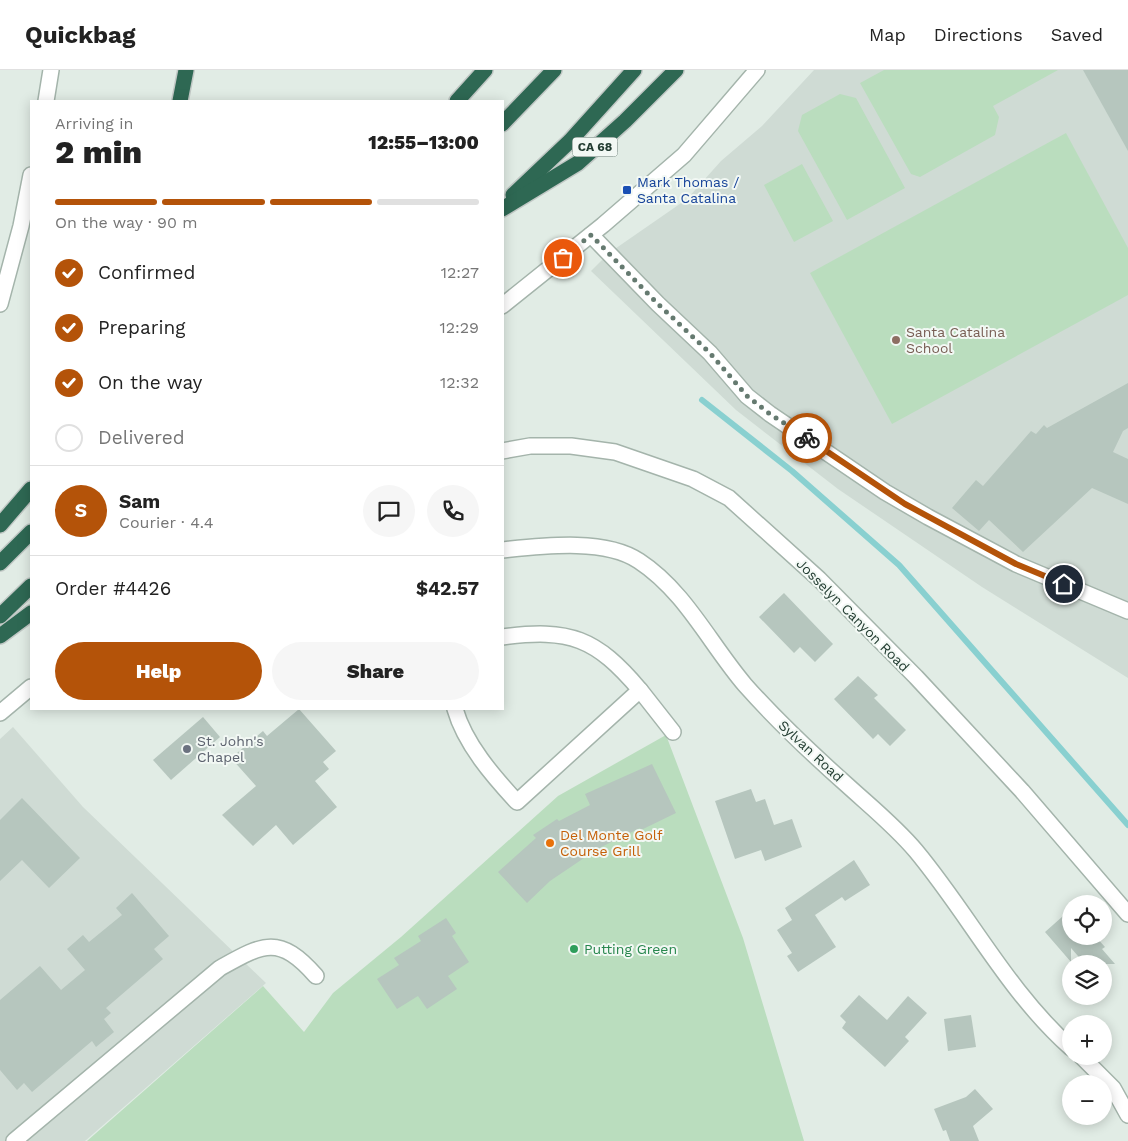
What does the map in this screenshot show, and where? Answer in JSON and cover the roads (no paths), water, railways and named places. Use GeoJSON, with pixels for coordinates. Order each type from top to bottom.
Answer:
{"type":"FeatureCollection","features":[{"type":"Feature","properties":{"kind":"highway"},"geometry":{"type":"LineString","coordinates":[[180,100],[186,70]]}},
{"type":"Feature","properties":{"kind":"highway"},"geometry":{"type":"LineString","coordinates":[[458,100],[485,70]]}},
{"type":"Feature","properties":{"kind":"highway"},"geometry":{"type":"LineString","coordinates":[[504,122],[554,70]]}},
{"type":"Feature","properties":{"kind":"highway"},"geometry":{"type":"LineString","coordinates":[[504,202],[570,141],[634,70]]}},
{"type":"Feature","properties":{"kind":"highway","name":"CA 68"},"geometry":{"type":"LineString","coordinates":[[504,208],[578,163],[625,121],[676,70]]}},
{"type":"Feature","properties":{"kind":"highway"},"geometry":{"type":"LineString","coordinates":[[0,525],[30,490]]}},
{"type":"Feature","properties":{"kind":"highway"},"geometry":{"type":"LineString","coordinates":[[0,563],[30,533]]}},
{"type":"Feature","properties":{"kind":"highway"},"geometry":{"type":"LineString","coordinates":[[0,616],[30,587]]}},
{"type":"Feature","properties":{"kind":"highway"},"geometry":{"type":"LineString","coordinates":[[0,636],[30,614]]}},
{"type":"Feature","properties":{"kind":"street"},"geometry":{"type":"LineString","coordinates":[[46,100],[51,70]]}},
{"type":"Feature","properties":{"kind":"street"},"geometry":{"type":"LineString","coordinates":[[504,304],[591,235],[684,155],[757,70]]}},
{"type":"Feature","properties":{"kind":"street"},"geometry":{"type":"LineString","coordinates":[[0,304],[21,226],[30,180]]}},
{"type":"Feature","properties":{"kind":"street"},"geometry":{"type":"LineString","coordinates":[[591,235],[658,304],[710,353],[747,396],[770,414],[885,492],[928,517],[1016,564],[1128,611]]}},
{"type":"Feature","properties":{"kind":"street","name":"Josselyn Canyon Road"},"geometry":{"type":"LineString","coordinates":[[504,451],[530,446],[571,446],[615,452],[693,479],[729,498],[819,579],[916,677],[1022,791],[1128,914]]}},
{"type":"Feature","properties":{"kind":"street","name":"Sylvan Road"},"geometry":{"type":"LineString","coordinates":[[504,550],[573,546],[608,549],[638,560],[657,576],[675,593],[729,666],[786,730],[915,850],[1010,981],[1046,1024],[1062,1039]]}},
{"type":"Feature","properties":{"kind":"street"},"geometry":{"type":"LineString","coordinates":[[504,638],[543,634],[567,636],[587,642],[605,653],[640,690],[673,732]]}},
{"type":"Feature","properties":{"kind":"street"},"geometry":{"type":"LineString","coordinates":[[0,713],[30,688]]}},
{"type":"Feature","properties":{"kind":"street"},"geometry":{"type":"LineString","coordinates":[[455,710],[476,752],[496,779],[517,802],[640,690]]}},
{"type":"Feature","properties":{"kind":"street"},"geometry":{"type":"LineString","coordinates":[[14,1141],[220,968],[254,949],[275,947],[293,954],[316,976]]}},
{"type":"Feature","properties":{"kind":"street"},"geometry":{"type":"LineString","coordinates":[[1090,1065],[1113,1088],[1128,1115]]}},
{"type":"Feature","properties":{"kind":"waterway"},"geometry":{"type":"LineString","coordinates":[[702,400],[792,471],[899,565],[1128,825]]}},
{"type":"Feature","properties":{"kind":"place","name":"Mark Thomas / Santa Catalina"},"geometry":{"type":"Point","coordinates":[627,190]}},
{"type":"Feature","properties":{"kind":"place","name":"Santa Catalina School"},"geometry":{"type":"Point","coordinates":[896,340]}},
{"type":"Feature","properties":{"kind":"place","name":"St. John's Chapel"},"geometry":{"type":"Point","coordinates":[187,749]}},
{"type":"Feature","properties":{"kind":"place","name":"Del Monte Golf Course Grill"},"geometry":{"type":"Point","coordinates":[550,843]}},
{"type":"Feature","properties":{"kind":"place","name":"Putting Green"},"geometry":{"type":"Point","coordinates":[574,949]}}]}
